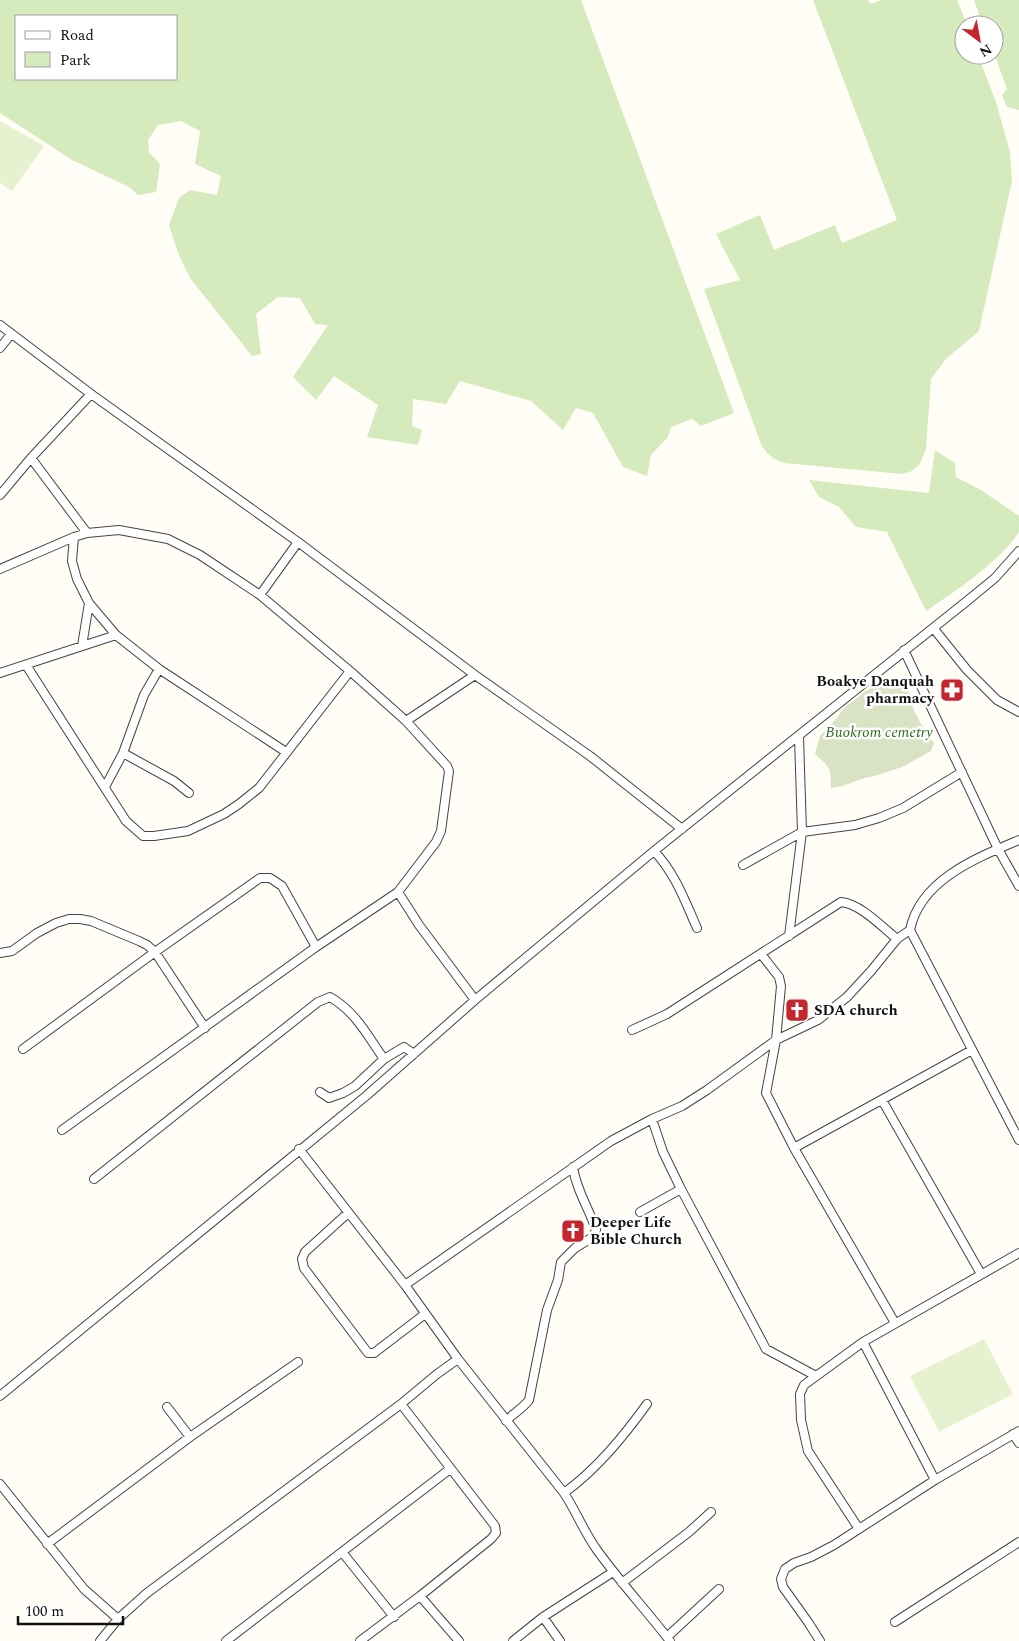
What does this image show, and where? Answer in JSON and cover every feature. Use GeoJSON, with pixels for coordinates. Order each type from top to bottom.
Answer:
{"type":"FeatureCollection","features":[{"type":"Feature","properties":{"kind":"street"},"geometry":{"type":"LineString","coordinates":[[0,326],[91,394],[298,542],[475,675],[590,756],[682,829]]}},
{"type":"Feature","properties":{"kind":"street"},"geometry":{"type":"LineString","coordinates":[[0,348],[11,334]]}},
{"type":"Feature","properties":{"kind":"street"},"geometry":{"type":"LineString","coordinates":[[0,495],[31,458],[91,394]]}},
{"type":"Feature","properties":{"kind":"street"},"geometry":{"type":"LineString","coordinates":[[31,458],[87,534]]}},
{"type":"Feature","properties":{"kind":"street"},"geometry":{"type":"LineString","coordinates":[[0,569],[74,537],[87,534],[119,530],[168,539],[200,556],[260,595],[406,721],[447,766],[449,771],[442,831],[436,842],[398,892],[316,947],[62,1130]]}},
{"type":"Feature","properties":{"kind":"street"},"geometry":{"type":"LineString","coordinates":[[74,537],[72,560],[77,579],[89,603],[116,635],[159,669],[286,752]]}},
{"type":"Feature","properties":{"kind":"street"},"geometry":{"type":"LineString","coordinates":[[260,595],[298,542]]}},
{"type":"Feature","properties":{"kind":"street"},"geometry":{"type":"LineString","coordinates":[[0,1396],[103,1314],[366,1096],[475,1000],[654,851],[799,737],[904,650],[934,629],[995,578],[1019,551]]}},
{"type":"Feature","properties":{"kind":"street"},"geometry":{"type":"LineString","coordinates":[[82,646],[89,603]]}},
{"type":"Feature","properties":{"kind":"street"},"geometry":{"type":"LineString","coordinates":[[934,629],[967,670],[997,700],[1019,712]]}},
{"type":"Feature","properties":{"kind":"street"},"geometry":{"type":"LineString","coordinates":[[0,673],[116,635]]}},
{"type":"Feature","properties":{"kind":"street"},"geometry":{"type":"LineString","coordinates":[[904,650],[998,849],[1019,886]]}},
{"type":"Feature","properties":{"kind":"street"},"geometry":{"type":"LineString","coordinates":[[26,665],[126,821],[143,836],[188,832],[224,814],[259,788],[350,671]]}},
{"type":"Feature","properties":{"kind":"street"},"geometry":{"type":"LineString","coordinates":[[105,787],[123,753],[144,695],[159,669]]}},
{"type":"Feature","properties":{"kind":"street"},"geometry":{"type":"LineString","coordinates":[[406,721],[475,675]]}},
{"type":"Feature","properties":{"kind":"street"},"geometry":{"type":"LineString","coordinates":[[789,936],[802,832],[799,737]]}},
{"type":"Feature","properties":{"kind":"street"},"geometry":{"type":"LineString","coordinates":[[123,753],[174,781],[189,793]]}},
{"type":"Feature","properties":{"kind":"street"},"geometry":{"type":"LineString","coordinates":[[743,865],[802,832],[855,825],[903,808],[962,772]]}},
{"type":"Feature","properties":{"kind":"street"},"geometry":{"type":"LineString","coordinates":[[1019,840],[998,849],[947,877],[926,893],[912,916],[910,930],[1019,1140]]}},
{"type":"Feature","properties":{"kind":"street"},"geometry":{"type":"LineString","coordinates":[[654,851],[664,862],[679,888],[697,928]]}},
{"type":"Feature","properties":{"kind":"street"},"geometry":{"type":"LineString","coordinates":[[24,1049],[155,952],[260,878],[270,878],[282,886],[316,947]]}},
{"type":"Feature","properties":{"kind":"street"},"geometry":{"type":"LineString","coordinates":[[398,892],[418,925],[475,1000]]}},
{"type":"Feature","properties":{"kind":"street"},"geometry":{"type":"LineString","coordinates":[[632,1030],[667,1014],[842,902],[849,903],[858,908],[897,939]]}},
{"type":"Feature","properties":{"kind":"street"},"geometry":{"type":"LineString","coordinates":[[0,953],[12,951],[37,933],[56,923],[75,919],[91,921],[139,941],[155,952],[205,1028]]}},
{"type":"Feature","properties":{"kind":"street"},"geometry":{"type":"LineString","coordinates":[[404,1285],[611,1141],[652,1119],[682,1106],[776,1040],[818,1020],[847,997],[897,939],[910,930]]}},
{"type":"Feature","properties":{"kind":"street"},"geometry":{"type":"LineString","coordinates":[[761,954],[780,978],[781,986],[776,1040],[766,1093],[794,1148],[895,1323]]}},
{"type":"Feature","properties":{"kind":"street"},"geometry":{"type":"LineString","coordinates":[[94,1179],[318,1002],[330,997],[353,1013],[384,1059]]}},
{"type":"Feature","properties":{"kind":"street"},"geometry":{"type":"LineString","coordinates":[[320,1092],[328,1098],[343,1093],[356,1086],[384,1059],[404,1047],[414,1054]]}},
{"type":"Feature","properties":{"kind":"street"},"geometry":{"type":"LineString","coordinates":[[794,1148],[972,1050]]}},
{"type":"Feature","properties":{"kind":"street"},"geometry":{"type":"LineString","coordinates":[[356,1086],[366,1096]]}},
{"type":"Feature","properties":{"kind":"street"},"geometry":{"type":"LineString","coordinates":[[882,1100],[981,1274]]}},
{"type":"Feature","properties":{"kind":"street"},"geometry":{"type":"LineString","coordinates":[[652,1119],[663,1152],[681,1189],[766,1349],[816,1376]]}},
{"type":"Feature","properties":{"kind":"street"},"geometry":{"type":"LineString","coordinates":[[300,1149],[458,1359],[564,1493],[595,1548],[668,1639],[718,1590]]}},
{"type":"Feature","properties":{"kind":"street"},"geometry":{"type":"LineString","coordinates":[[506,1421],[525,1406],[529,1400],[547,1310],[558,1280],[561,1262],[575,1248],[593,1237],[596,1230],[575,1178],[574,1167]]}},
{"type":"Feature","properties":{"kind":"street"},"geometry":{"type":"LineString","coordinates":[[640,1212],[681,1189]]}},
{"type":"Feature","properties":{"kind":"street"},"geometry":{"type":"LineString","coordinates":[[348,1213],[305,1252],[302,1259],[304,1268],[368,1353],[374,1353],[425,1314]]}},
{"type":"Feature","properties":{"kind":"street"},"geometry":{"type":"LineString","coordinates":[[859,1528],[808,1451],[800,1420],[800,1394],[804,1385],[863,1342],[1019,1253]]}},
{"type":"Feature","properties":{"kind":"street"},"geometry":{"type":"LineString","coordinates":[[863,1342],[935,1480]]}},
{"type":"Feature","properties":{"kind":"street"},"geometry":{"type":"LineString","coordinates":[[100,1641],[118,1619],[147,1592],[401,1404],[458,1359]]}},
{"type":"Feature","properties":{"kind":"street"},"geometry":{"type":"LineString","coordinates":[[47,1544],[190,1437],[298,1362]]}},
{"type":"Feature","properties":{"kind":"street"},"geometry":{"type":"LineString","coordinates":[[360,1641],[394,1617],[496,1533],[495,1526],[401,1404]]}},
{"type":"Feature","properties":{"kind":"street"},"geometry":{"type":"LineString","coordinates":[[564,1493],[579,1482],[606,1454],[626,1432],[647,1404]]}},
{"type":"Feature","properties":{"kind":"street"},"geometry":{"type":"LineString","coordinates":[[167,1407],[190,1437]]}},
{"type":"Feature","properties":{"kind":"street"},"geometry":{"type":"LineString","coordinates":[[820,1641],[783,1587],[781,1579],[785,1570],[794,1562],[811,1557],[1016,1432],[1019,1443]]}},
{"type":"Feature","properties":{"kind":"street"},"geometry":{"type":"LineString","coordinates":[[226,1641],[450,1469]]}},
{"type":"Feature","properties":{"kind":"street"},"geometry":{"type":"LineString","coordinates":[[0,1484],[84,1589],[118,1619]]}},
{"type":"Feature","properties":{"kind":"street"},"geometry":{"type":"LineString","coordinates":[[622,1583],[712,1512]]}},
{"type":"Feature","properties":{"kind":"street"},"geometry":{"type":"LineString","coordinates":[[895,1622],[1019,1542]]}},
{"type":"Feature","properties":{"kind":"street"},"geometry":{"type":"LineString","coordinates":[[342,1552],[394,1617]]}},
{"type":"Feature","properties":{"kind":"street"},"geometry":{"type":"LineString","coordinates":[[513,1641],[543,1618],[613,1572]]}},
{"type":"Feature","properties":{"kind":"street"},"geometry":{"type":"LineString","coordinates":[[420,1596],[459,1641]]}},
{"type":"Feature","properties":{"kind":"street"},"geometry":{"type":"LineString","coordinates":[[543,1618],[560,1641]]}},
{"type":"Feature","properties":{"kind":"street"},"geometry":{"type":"LineString","coordinates":[[236,1633],[242,1641]]}},
{"type":"Feature","properties":{"kind":"green space"},"geometry":{"type":"Polygon","coordinates":[[[0,0],[581,0],[734,413],[701,426],[692,419],[671,427],[668,437],[651,455],[647,476],[623,467],[593,413],[576,408],[563,430],[531,401],[460,381],[446,404],[413,399],[412,426],[422,430],[418,445],[367,437],[378,405],[334,376],[316,400],[293,377],[328,325],[315,324],[300,298],[278,297],[256,314],[261,354],[252,356],[190,278],[178,253],[169,225],[179,198],[190,190],[217,195],[221,176],[195,164],[200,131],[181,121],[158,125],[148,140],[149,152],[160,164],[156,192],[138,195],[129,187],[72,160],[0,113],[0,0]]]}},
{"type":"Feature","properties":{"kind":"green space"},"geometry":{"type":"Polygon","coordinates":[[[813,0],[868,0],[870,4],[882,0],[957,0],[963,15],[954,15],[954,65],[982,65],[996,102],[1010,152],[1012,181],[979,331],[946,359],[931,379],[926,449],[920,464],[912,471],[902,474],[784,463],[773,458],[761,444],[704,289],[740,280],[716,234],[760,215],[774,250],[835,225],[842,243],[897,220],[813,0]]]}},
{"type":"Feature","properties":{"kind":"green space"},"geometry":{"type":"Polygon","coordinates":[[[974,0],[1019,0],[1019,110],[1007,107],[1002,95],[1007,89],[998,65],[1004,65],[1004,15],[979,15],[974,0]]]}},
{"type":"Feature","properties":{"kind":"green space"},"geometry":{"type":"Polygon","coordinates":[[[0,121],[44,146],[12,191],[0,183],[0,121]]]}},
{"type":"Feature","properties":{"kind":"green space"},"geometry":{"type":"Polygon","coordinates":[[[935,450],[955,463],[956,477],[981,490],[1019,516],[1019,532],[989,565],[926,611],[887,532],[856,527],[839,507],[819,497],[809,480],[929,493],[935,450]]]}},
{"type":"Feature","properties":{"kind":"green space","name":"Buokrom cemetry"},"geometry":{"type":"Polygon","coordinates":[[[892,678],[901,680],[908,690],[912,698],[913,709],[926,733],[934,743],[931,751],[902,767],[831,788],[830,771],[815,754],[820,736],[844,708],[867,690],[892,678]]]}},
{"type":"Feature","properties":{"kind":"green space"},"geometry":{"type":"Polygon","coordinates":[[[984,1339],[1013,1394],[939,1432],[910,1376],[984,1339]]]}},
{"type":"Feature","properties":{"kind":"place","name":"Boakye Danquah pharmacy"},"geometry":{"type":"Point","coordinates":[952,690]}},
{"type":"Feature","properties":{"kind":"place","name":"SDA church"},"geometry":{"type":"Point","coordinates":[797,1010]}},
{"type":"Feature","properties":{"kind":"place","name":"Deeper Life Bible Church"},"geometry":{"type":"Point","coordinates":[573,1231]}}]}
